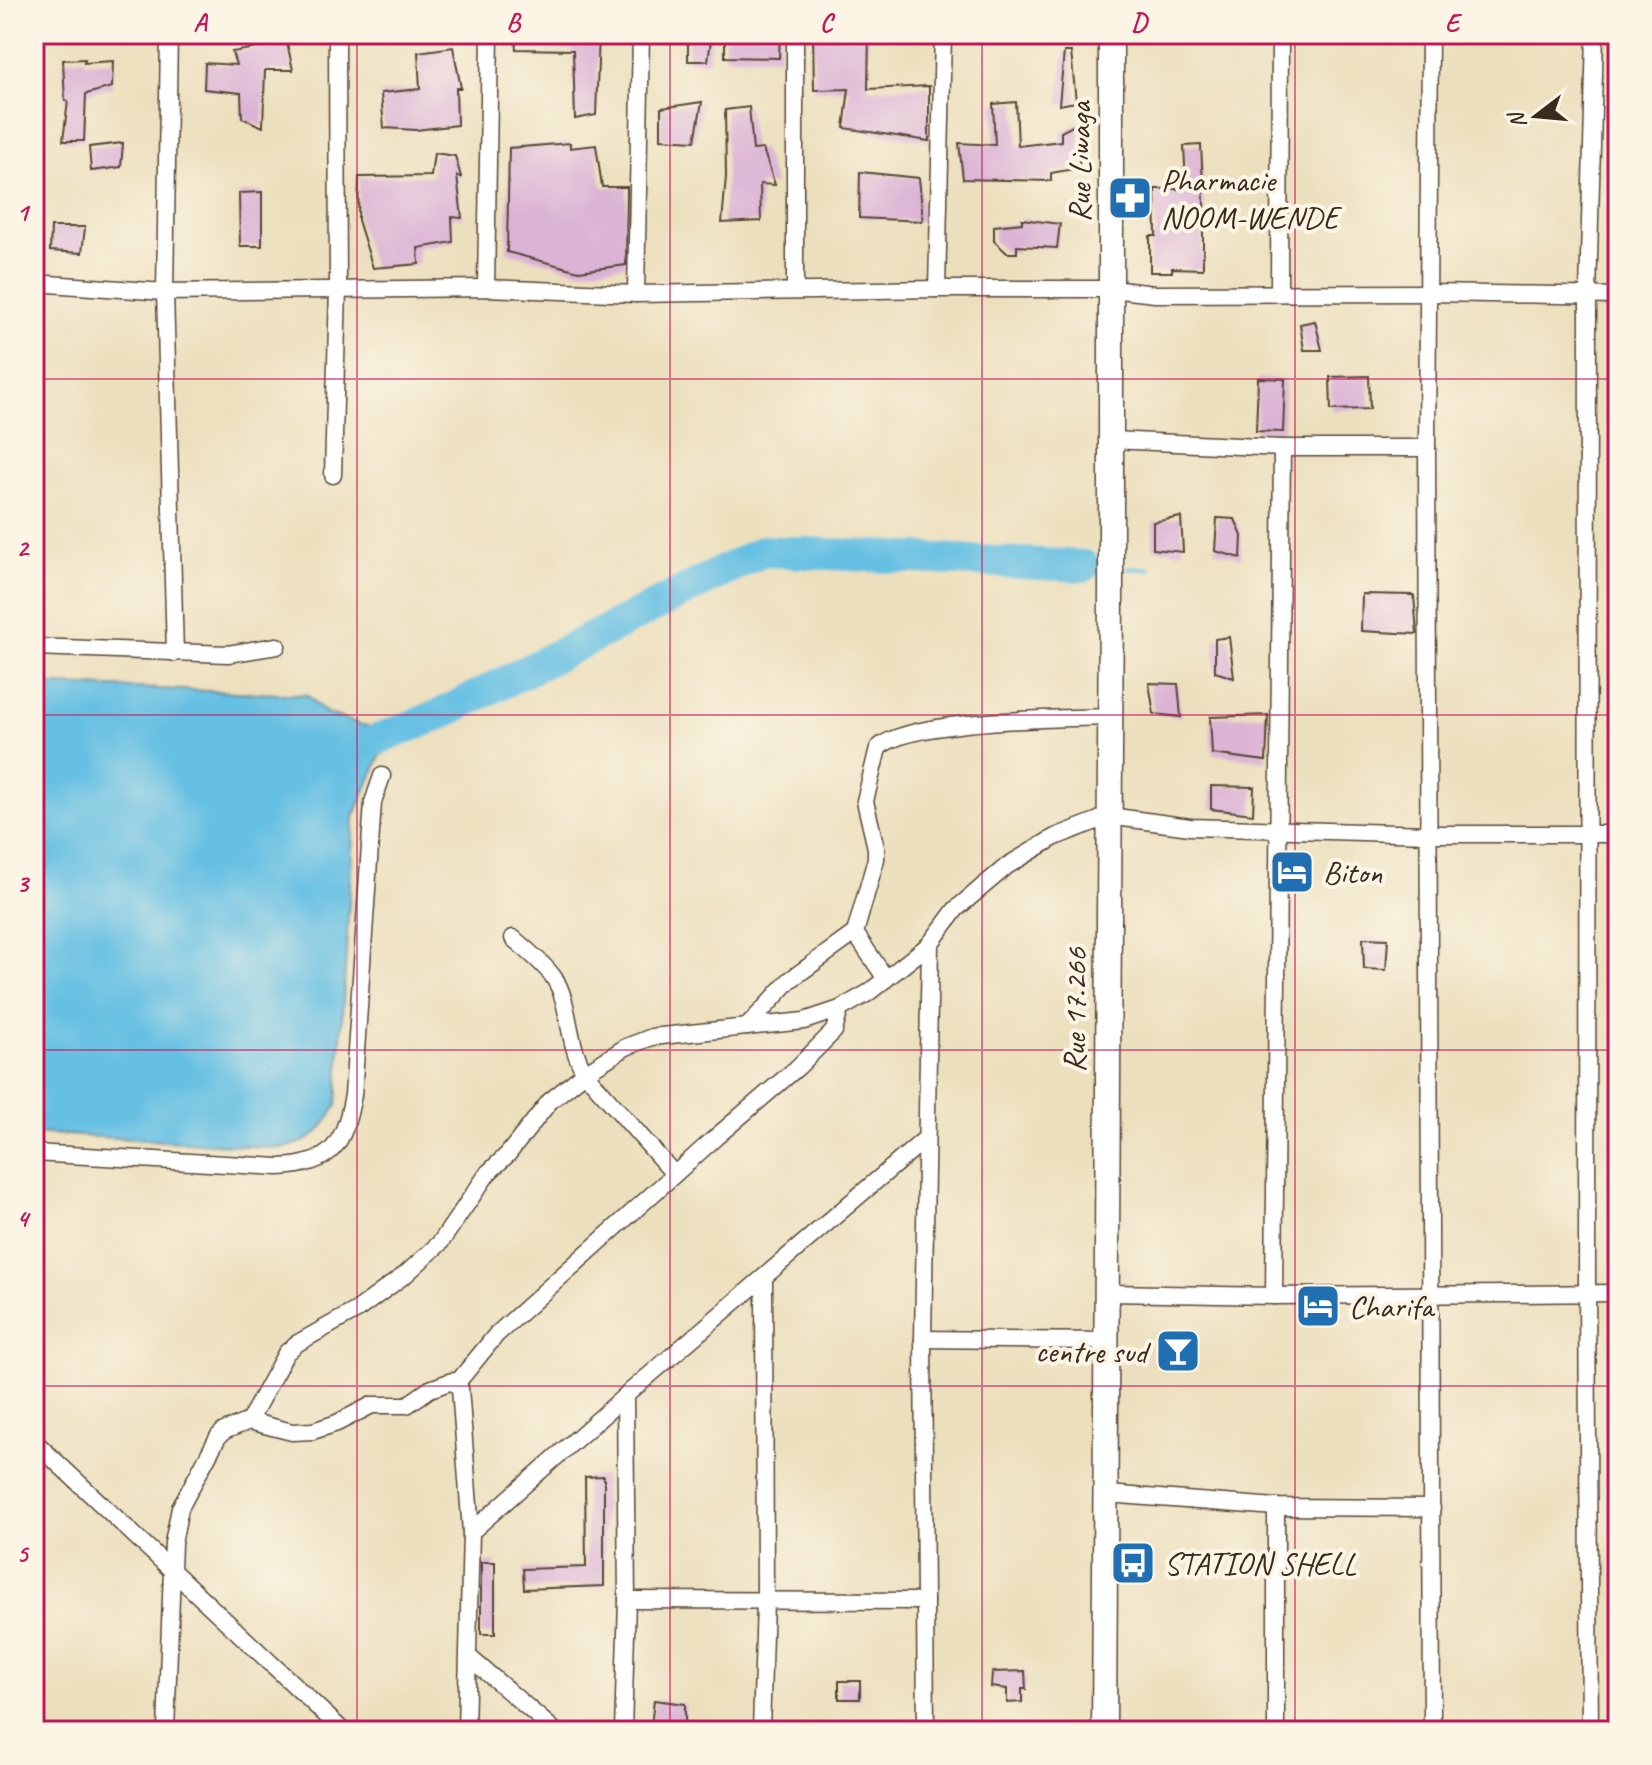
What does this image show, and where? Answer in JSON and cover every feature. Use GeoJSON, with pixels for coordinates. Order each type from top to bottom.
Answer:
{"type":"FeatureCollection","features":[{"type":"Feature","properties":{"kind":"main road","name":"Rue Liwaga"},"geometry":{"type":"LineString","coordinates":[[1111,34],[1111,289]]}},
{"type":"Feature","properties":{"kind":"main road","name":"Rue 17.266"},"geometry":{"type":"LineString","coordinates":[[1104,1731],[1111,289]]}},
{"type":"Feature","properties":{"kind":"street"},"geometry":{"type":"LineString","coordinates":[[169,34],[165,292],[175,653]]}},
{"type":"Feature","properties":{"kind":"street"},"geometry":{"type":"LineString","coordinates":[[333,475],[338,288],[337,34]]}},
{"type":"Feature","properties":{"kind":"street"},"geometry":{"type":"LineString","coordinates":[[486,288],[490,34]]}},
{"type":"Feature","properties":{"kind":"street"},"geometry":{"type":"LineString","coordinates":[[636,294],[641,34]]}},
{"type":"Feature","properties":{"kind":"street"},"geometry":{"type":"LineString","coordinates":[[795,34],[795,291]]}},
{"type":"Feature","properties":{"kind":"street"},"geometry":{"type":"LineString","coordinates":[[937,289],[943,34]]}},
{"type":"Feature","properties":{"kind":"street"},"geometry":{"type":"LineString","coordinates":[[1279,293],[1280,34]]}},
{"type":"Feature","properties":{"kind":"street"},"geometry":{"type":"LineString","coordinates":[[1430,34],[1427,448],[1432,1731]]}},
{"type":"Feature","properties":{"kind":"street"},"geometry":{"type":"LineString","coordinates":[[1590,1731],[1588,295],[1595,34]]}},
{"type":"Feature","properties":{"kind":"street"},"geometry":{"type":"LineString","coordinates":[[34,283],[165,292],[486,288],[636,294],[1111,289],[1155,294],[1618,296]]}},
{"type":"Feature","properties":{"kind":"street"},"geometry":{"type":"LineString","coordinates":[[1112,440],[1282,448],[1427,448]]}},
{"type":"Feature","properties":{"kind":"street"},"geometry":{"type":"LineString","coordinates":[[1274,1296],[1282,448]]}},
{"type":"Feature","properties":{"kind":"street"},"geometry":{"type":"LineString","coordinates":[[34,647],[228,654],[277,646]]}},
{"type":"Feature","properties":{"kind":"street"},"geometry":{"type":"LineString","coordinates":[[747,1027],[790,980],[855,933],[876,859],[865,801],[874,755],[883,742],[941,727],[1110,717]]}},
{"type":"Feature","properties":{"kind":"street"},"geometry":{"type":"LineString","coordinates":[[34,1153],[279,1167],[298,1166],[334,1149],[347,1129],[353,1095],[373,802],[382,776]]}},
{"type":"Feature","properties":{"kind":"street"},"geometry":{"type":"LineString","coordinates":[[249,1421],[286,1353],[296,1344],[357,1310],[406,1274],[440,1243],[488,1173],[508,1154],[550,1101],[585,1073],[626,1047],[652,1037],[804,1021],[840,1009],[868,993],[930,944],[956,909],[1007,866],[1055,837],[1109,816],[1190,827],[1428,834],[1618,834]]}},
{"type":"Feature","properties":{"kind":"street"},"geometry":{"type":"LineString","coordinates":[[855,933],[886,979]]}},
{"type":"Feature","properties":{"kind":"street"},"geometry":{"type":"LineString","coordinates":[[513,938],[553,977],[561,992],[575,1056],[585,1073],[674,1174]]}},
{"type":"Feature","properties":{"kind":"street"},"geometry":{"type":"LineString","coordinates":[[926,1731],[923,1339],[930,944]]}},
{"type":"Feature","properties":{"kind":"street"},"geometry":{"type":"LineString","coordinates":[[457,1383],[496,1335],[798,1067],[834,1031],[840,1009]]}},
{"type":"Feature","properties":{"kind":"street"},"geometry":{"type":"LineString","coordinates":[[471,1532],[925,1139]]}},
{"type":"Feature","properties":{"kind":"street"},"geometry":{"type":"LineString","coordinates":[[761,1731],[765,1602],[764,1279]]}},
{"type":"Feature","properties":{"kind":"street"},"geometry":{"type":"LineString","coordinates":[[1108,1293],[1274,1296],[1618,1293]]}},
{"type":"Feature","properties":{"kind":"street"},"geometry":{"type":"LineString","coordinates":[[923,1339],[1107,1341]]}},
{"type":"Feature","properties":{"kind":"street"},"geometry":{"type":"LineString","coordinates":[[166,1731],[173,1543],[180,1508],[218,1437],[224,1431],[249,1421],[292,1432],[313,1431],[372,1405],[407,1405],[444,1383],[457,1383]]}},
{"type":"Feature","properties":{"kind":"street"},"geometry":{"type":"LineString","coordinates":[[457,1383],[462,1395],[471,1532],[466,1731]]}},
{"type":"Feature","properties":{"kind":"street"},"geometry":{"type":"LineString","coordinates":[[623,1731],[627,1600],[625,1396]]}},
{"type":"Feature","properties":{"kind":"street"},"geometry":{"type":"LineString","coordinates":[[34,1441],[343,1731]]}},
{"type":"Feature","properties":{"kind":"street"},"geometry":{"type":"LineString","coordinates":[[1107,1494],[1276,1507],[1432,1508]]}},
{"type":"Feature","properties":{"kind":"street"},"geometry":{"type":"LineString","coordinates":[[1276,1507],[1276,1731]]}},
{"type":"Feature","properties":{"kind":"street"},"geometry":{"type":"LineString","coordinates":[[627,1600],[925,1601]]}},
{"type":"Feature","properties":{"kind":"street"},"geometry":{"type":"LineString","coordinates":[[470,1658],[555,1731]]}},
{"type":"Feature","properties":{"kind":"street"},"geometry":{"type":"LineString","coordinates":[[318,1708],[319,1731]]}},
{"type":"Feature","properties":{"kind":"water"},"geometry":{"type":"Polygon","coordinates":[[[34,684],[307,695],[326,713],[384,729],[391,746],[380,756],[354,817],[337,1105],[321,1129],[309,1139],[282,1148],[34,1133],[34,684]]]}},
{"type":"Feature","properties":{"kind":"building"},"geometry":{"type":"Polygon","coordinates":[[[267,34],[285,34],[293,70],[265,70],[263,127],[242,118],[241,93],[204,89],[205,63],[236,65],[232,52],[268,46],[267,34]]]}},
{"type":"Feature","properties":{"kind":"building"},"geometry":{"type":"Polygon","coordinates":[[[515,34],[599,34],[596,115],[575,119],[573,50],[516,49],[515,34]]]}},
{"type":"Feature","properties":{"kind":"building"},"geometry":{"type":"Polygon","coordinates":[[[688,34],[712,34],[708,61],[688,61],[688,34]]]}},
{"type":"Feature","properties":{"kind":"building"},"geometry":{"type":"Polygon","coordinates":[[[725,34],[780,34],[779,58],[725,57],[725,34]]]}},
{"type":"Feature","properties":{"kind":"building"},"geometry":{"type":"Polygon","coordinates":[[[813,34],[869,34],[868,89],[929,86],[929,141],[844,128],[849,89],[814,90],[813,34]]]}},
{"type":"Feature","properties":{"kind":"building"},"geometry":{"type":"Polygon","coordinates":[[[453,47],[461,88],[456,88],[457,125],[416,130],[384,128],[381,93],[420,89],[418,52],[453,47]]]}},
{"type":"Feature","properties":{"kind":"building"},"geometry":{"type":"Polygon","coordinates":[[[1064,52],[1071,52],[1076,102],[1059,105],[1064,52]]]}},
{"type":"Feature","properties":{"kind":"building"},"geometry":{"type":"Polygon","coordinates":[[[85,59],[84,63],[113,61],[112,87],[86,94],[84,141],[63,141],[68,101],[65,101],[63,60],[85,59]]]}},
{"type":"Feature","properties":{"kind":"building"},"geometry":{"type":"Polygon","coordinates":[[[702,102],[695,141],[661,139],[661,108],[702,102]]]}},
{"type":"Feature","properties":{"kind":"building"},"geometry":{"type":"Polygon","coordinates":[[[1016,102],[1018,146],[1061,141],[1061,132],[1080,122],[1079,168],[1051,173],[1051,181],[963,179],[959,143],[995,145],[993,104],[1016,102]]]}},
{"type":"Feature","properties":{"kind":"building"},"geometry":{"type":"Polygon","coordinates":[[[749,107],[753,150],[763,149],[775,185],[760,184],[761,221],[722,223],[726,177],[725,110],[749,107]]]}},
{"type":"Feature","properties":{"kind":"building"},"geometry":{"type":"Polygon","coordinates":[[[123,143],[121,167],[91,171],[89,147],[123,143]]]}},
{"type":"Feature","properties":{"kind":"building"},"geometry":{"type":"Polygon","coordinates":[[[570,143],[570,148],[596,145],[602,187],[627,187],[626,265],[579,271],[507,252],[509,148],[570,143]]]}},
{"type":"Feature","properties":{"kind":"building"},"geometry":{"type":"Polygon","coordinates":[[[1201,145],[1205,223],[1203,269],[1172,268],[1172,272],[1150,272],[1150,236],[1156,236],[1155,189],[1182,189],[1182,184],[1186,183],[1184,146],[1201,145]]]}},
{"type":"Feature","properties":{"kind":"building"},"geometry":{"type":"Polygon","coordinates":[[[434,153],[455,156],[461,177],[457,176],[462,218],[452,217],[453,242],[418,248],[419,264],[373,268],[358,220],[359,177],[431,176],[434,153]]]}},
{"type":"Feature","properties":{"kind":"building"},"geometry":{"type":"Polygon","coordinates":[[[860,172],[919,178],[923,221],[859,218],[860,172]]]}},
{"type":"Feature","properties":{"kind":"building"},"geometry":{"type":"Polygon","coordinates":[[[262,192],[262,246],[240,246],[239,193],[262,192]]]}},
{"type":"Feature","properties":{"kind":"building"},"geometry":{"type":"Polygon","coordinates":[[[1022,219],[1060,224],[1057,248],[1017,246],[1017,253],[1007,253],[994,241],[994,226],[1022,223],[1022,219]]]}},
{"type":"Feature","properties":{"kind":"building"},"geometry":{"type":"Polygon","coordinates":[[[51,227],[85,227],[82,253],[50,251],[51,227]]]}},
{"type":"Feature","properties":{"kind":"building"},"geometry":{"type":"Polygon","coordinates":[[[1315,321],[1322,350],[1304,350],[1300,324],[1315,321]]]}},
{"type":"Feature","properties":{"kind":"building"},"geometry":{"type":"Polygon","coordinates":[[[1369,376],[1370,409],[1331,410],[1330,377],[1369,376]]]}},
{"type":"Feature","properties":{"kind":"building"},"geometry":{"type":"Polygon","coordinates":[[[1258,378],[1285,379],[1283,432],[1256,431],[1258,378]]]}},
{"type":"Feature","properties":{"kind":"building"},"geometry":{"type":"Polygon","coordinates":[[[1181,517],[1183,552],[1153,549],[1153,522],[1181,517]]]}},
{"type":"Feature","properties":{"kind":"building"},"geometry":{"type":"Polygon","coordinates":[[[1217,518],[1235,519],[1242,536],[1241,558],[1215,551],[1217,518]]]}},
{"type":"Feature","properties":{"kind":"building"},"geometry":{"type":"Polygon","coordinates":[[[1362,594],[1414,595],[1417,634],[1361,631],[1362,594]]]}},
{"type":"Feature","properties":{"kind":"building"},"geometry":{"type":"Polygon","coordinates":[[[1229,637],[1234,678],[1215,672],[1215,639],[1229,637]]]}},
{"type":"Feature","properties":{"kind":"building"},"geometry":{"type":"Polygon","coordinates":[[[1149,683],[1178,684],[1181,717],[1154,714],[1149,683]]]}},
{"type":"Feature","properties":{"kind":"building"},"geometry":{"type":"Polygon","coordinates":[[[1268,715],[1266,761],[1212,754],[1210,717],[1268,715]]]}},
{"type":"Feature","properties":{"kind":"building"},"geometry":{"type":"Polygon","coordinates":[[[1211,786],[1254,787],[1253,814],[1211,809],[1211,786]]]}},
{"type":"Feature","properties":{"kind":"building"},"geometry":{"type":"Polygon","coordinates":[[[1363,938],[1388,939],[1386,970],[1364,969],[1363,938]]]}},
{"type":"Feature","properties":{"kind":"building"},"geometry":{"type":"Polygon","coordinates":[[[604,1476],[604,1586],[524,1589],[523,1569],[586,1567],[585,1477],[604,1476]]]}},
{"type":"Feature","properties":{"kind":"building"},"geometry":{"type":"Polygon","coordinates":[[[481,1562],[495,1562],[495,1634],[481,1634],[481,1562]]]}},
{"type":"Feature","properties":{"kind":"building"},"geometry":{"type":"Polygon","coordinates":[[[1025,1671],[1026,1689],[1022,1689],[1022,1702],[1007,1703],[1007,1689],[991,1687],[992,1672],[1025,1671]]]}},
{"type":"Feature","properties":{"kind":"building"},"geometry":{"type":"Polygon","coordinates":[[[839,1681],[860,1681],[860,1699],[839,1699],[839,1681]]]}},
{"type":"Feature","properties":{"kind":"building"},"geometry":{"type":"Polygon","coordinates":[[[654,1700],[685,1704],[685,1726],[651,1726],[654,1700]]]}},
{"type":"Feature","properties":{"kind":"waterway"},"geometry":{"type":"LineString","coordinates":[[346,752],[439,715],[763,551],[1084,566]]}},
{"type":"Feature","properties":{"kind":"waterway"},"geometry":{"type":"LineString","coordinates":[[1128,568],[1150,569]]}},
{"type":"Feature","properties":{"kind":"place","name":"Pharmacie NOOM-WENDE"},"geometry":{"type":"Point","coordinates":[1130,198]}},
{"type":"Feature","properties":{"kind":"place","name":"Biton"},"geometry":{"type":"Point","coordinates":[1292,872]}},
{"type":"Feature","properties":{"kind":"place","name":"Charifa"},"geometry":{"type":"Point","coordinates":[1318,1306]}},
{"type":"Feature","properties":{"kind":"place","name":"centre sud"},"geometry":{"type":"Point","coordinates":[1178,1351]}},
{"type":"Feature","properties":{"kind":"place","name":"STATION SHELL"},"geometry":{"type":"Point","coordinates":[1133,1563]}}]}
